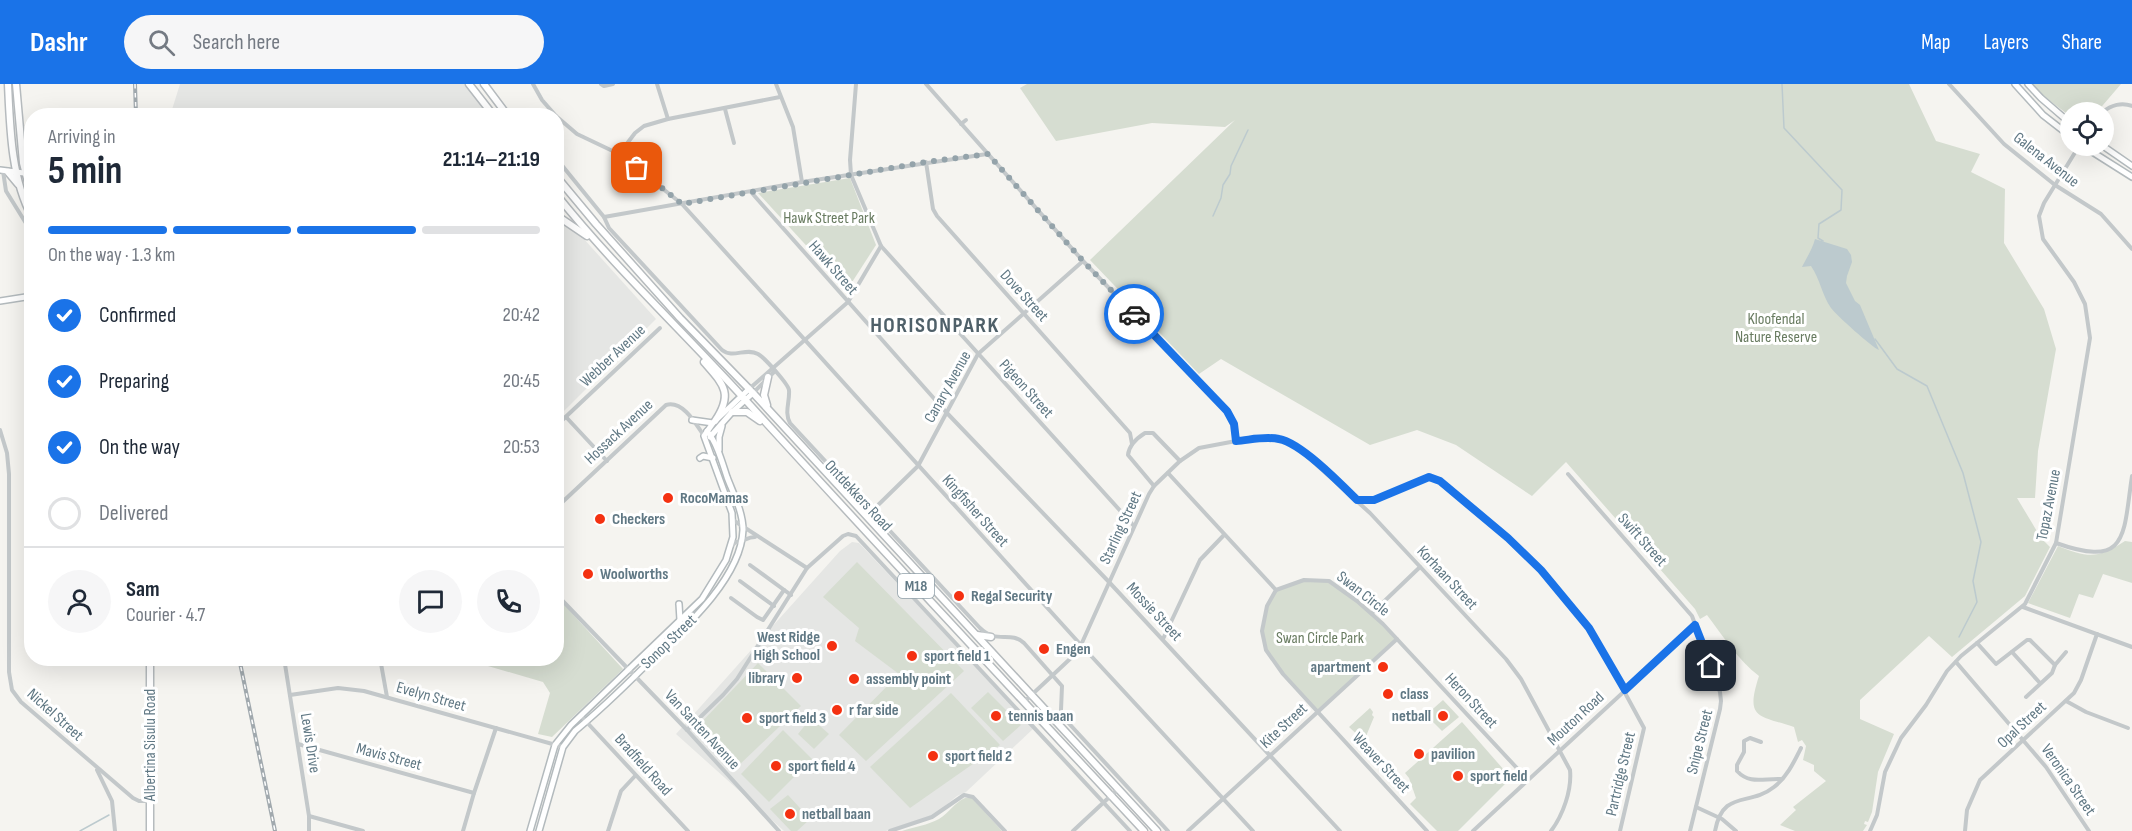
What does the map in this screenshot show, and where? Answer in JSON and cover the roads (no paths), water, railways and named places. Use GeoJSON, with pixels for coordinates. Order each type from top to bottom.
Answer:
{"type":"FeatureCollection","features":[{"type":"Feature","properties":{"kind":"main road"},"geometry":{"type":"LineString","coordinates":[[8,84],[16,173],[24,197]]}},
{"type":"Feature","properties":{"kind":"main road"},"geometry":{"type":"LineString","coordinates":[[16,84],[24,172]]}},
{"type":"Feature","properties":{"kind":"main road"},"geometry":{"type":"LineString","coordinates":[[469,84],[488,108]]}},
{"type":"Feature","properties":{"kind":"main road"},"geometry":{"type":"LineString","coordinates":[[484,84],[503,108]]}},
{"type":"Feature","properties":{"kind":"main road"},"geometry":{"type":"LineString","coordinates":[[4,171],[20,187]]}},
{"type":"Feature","properties":{"kind":"main road","name":"Ontdekkers Road"},"geometry":{"type":"LineString","coordinates":[[564,186],[672,309],[751,391],[1157,831]]}},
{"type":"Feature","properties":{"kind":"main road","name":"Ontdekkers Road"},"geometry":{"type":"LineString","coordinates":[[564,204],[599,246],[744,398],[1144,831]]}},
{"type":"Feature","properties":{"kind":"main road"},"geometry":{"type":"LineString","coordinates":[[564,221],[599,246]]}},
{"type":"Feature","properties":{"kind":"main road"},"geometry":{"type":"LineString","coordinates":[[683,335],[720,380],[724,389],[724,404],[714,422]]}},
{"type":"Feature","properties":{"kind":"main road"},"geometry":{"type":"LineString","coordinates":[[768,377],[764,400],[779,423]]}},
{"type":"Feature","properties":{"kind":"main road"},"geometry":{"type":"LineString","coordinates":[[732,412],[750,413],[773,430]]}},
{"type":"Feature","properties":{"kind":"main road"},"geometry":{"type":"LineString","coordinates":[[976,635],[991,637]]}},
{"type":"Feature","properties":{"kind":"main road","name":"Albertina Sisulu Road"},"geometry":{"type":"LineString","coordinates":[[150,666],[150,831]]}},
{"type":"Feature","properties":{"kind":"street","name":"Kingfisher Street"},"geometry":{"type":"LineString","coordinates":[[533,84],[549,108]]}},
{"type":"Feature","properties":{"kind":"street"},"geometry":{"type":"LineString","coordinates":[[601,84],[604,86],[613,84]]}},
{"type":"Feature","properties":{"kind":"street"},"geometry":{"type":"LineString","coordinates":[[657,84],[668,119]]}},
{"type":"Feature","properties":{"kind":"street"},"geometry":{"type":"LineString","coordinates":[[776,84],[793,127],[802,182]]}},
{"type":"Feature","properties":{"kind":"street"},"geometry":{"type":"LineString","coordinates":[[851,175],[850,160],[856,84]]}},
{"type":"Feature","properties":{"kind":"street"},"geometry":{"type":"LineString","coordinates":[[926,84],[1083,261],[1227,411],[1234,424],[1236,441]]}},
{"type":"Feature","properties":{"kind":"street","name":"Galena Avenue"},"geometry":{"type":"LineString","coordinates":[[1949,84],[2004,144],[2055,185],[2101,214],[2132,249]]}},
{"type":"Feature","properties":{"kind":"street"},"geometry":{"type":"LineString","coordinates":[[2014,84],[2043,115],[2060,128]]}},
{"type":"Feature","properties":{"kind":"street"},"geometry":{"type":"LineString","coordinates":[[2028,84],[2060,114]]}},
{"type":"Feature","properties":{"kind":"street"},"geometry":{"type":"LineString","coordinates":[[619,154],[641,128],[668,119],[780,97]]}},
{"type":"Feature","properties":{"kind":"street"},"geometry":{"type":"LineString","coordinates":[[2114,106],[2132,106]]}},
{"type":"Feature","properties":{"kind":"street"},"geometry":{"type":"LineString","coordinates":[[725,109],[734,143]]}},
{"type":"Feature","properties":{"kind":"street"},"geometry":{"type":"LineString","coordinates":[[961,124],[966,120]]}},
{"type":"Feature","properties":{"kind":"street","name":"Kingfisher Street"},"geometry":{"type":"LineString","coordinates":[[564,123],[577,134],[619,154],[682,204],[1081,645],[1253,831]]}},
{"type":"Feature","properties":{"kind":"street"},"geometry":{"type":"LineString","coordinates":[[973,156],[980,144]]}},
{"type":"Feature","properties":{"kind":"street"},"geometry":{"type":"LineString","coordinates":[[604,217],[802,182],[988,154]]}},
{"type":"Feature","properties":{"kind":"street"},"geometry":{"type":"LineString","coordinates":[[2114,154],[2132,166]]}},
{"type":"Feature","properties":{"kind":"street","name":"Topaz Avenue"},"geometry":{"type":"LineString","coordinates":[[1870,831],[1877,814],[1885,772],[1894,748],[1926,705],[1947,671],[1977,643],[2022,607],[2031,595],[2056,543],[2090,338],[2085,304],[2074,282],[2043,239],[2040,227],[2041,209],[2074,156]]}},
{"type":"Feature","properties":{"kind":"street"},"geometry":{"type":"LineString","coordinates":[[2097,156],[2132,177]]}},
{"type":"Feature","properties":{"kind":"street","name":"Dove Street"},"geometry":{"type":"LineString","coordinates":[[926,162],[933,208],[937,216],[1130,433]]}},
{"type":"Feature","properties":{"kind":"street","name":"Ontdekkers Road"},"geometry":{"type":"LineString","coordinates":[[564,168],[604,217],[611,231],[722,350],[730,354],[755,352],[762,357],[789,389],[787,416],[790,423],[980,628],[991,637]]}},
{"type":"Feature","properties":{"kind":"street"},"geometry":{"type":"LineString","coordinates":[[24,172],[4,171],[6,192],[24,220]]}},
{"type":"Feature","properties":{"kind":"street","name":"Pigeon Street"},"geometry":{"type":"LineString","coordinates":[[851,175],[881,246],[1134,526]]}},
{"type":"Feature","properties":{"kind":"street","name":"Hawk Street"},"geometry":{"type":"LineString","coordinates":[[751,192],[946,412]]}},
{"type":"Feature","properties":{"kind":"street"},"geometry":{"type":"LineString","coordinates":[[707,436],[780,363],[848,302],[881,246]]}},
{"type":"Feature","properties":{"kind":"street","name":"Canary Avenue"},"geometry":{"type":"LineString","coordinates":[[872,511],[918,466],[978,354],[1083,261]]}},
{"type":"Feature","properties":{"kind":"street"},"geometry":{"type":"LineString","coordinates":[[0,301],[24,297]]}},
{"type":"Feature","properties":{"kind":"street","name":"Webber Avenue"},"geometry":{"type":"LineString","coordinates":[[566,417],[660,328]]}},
{"type":"Feature","properties":{"kind":"street"},"geometry":{"type":"LineString","coordinates":[[751,391],[773,370]]}},
{"type":"Feature","properties":{"kind":"street"},"geometry":{"type":"LineString","coordinates":[[707,436],[714,422],[744,398]]}},
{"type":"Feature","properties":{"kind":"street","name":"Hossack Avenue"},"geometry":{"type":"LineString","coordinates":[[564,501],[666,405],[677,404],[707,436]]}},
{"type":"Feature","properties":{"kind":"street","name":"Mossie Street"},"geometry":{"type":"LineString","coordinates":[[946,412],[1163,639],[1340,831]]}},
{"type":"Feature","properties":{"kind":"street"},"geometry":{"type":"LineString","coordinates":[[566,417],[607,461]]}},
{"type":"Feature","properties":{"kind":"street"},"geometry":{"type":"LineString","coordinates":[[692,420],[714,422]]}},
{"type":"Feature","properties":{"kind":"street"},"geometry":{"type":"LineString","coordinates":[[722,461],[719,437],[723,422]]}},
{"type":"Feature","properties":{"kind":"street","name":"Nickel Street"},"geometry":{"type":"LineString","coordinates":[[0,430],[7,453],[9,474],[10,687],[21,702],[95,767],[133,798],[149,801]]}},
{"type":"Feature","properties":{"kind":"street"},"geometry":{"type":"LineString","coordinates":[[1154,486],[1129,458],[1128,453],[1132,444],[1148,432],[1156,435],[1180,461]]}},
{"type":"Feature","properties":{"kind":"street"},"geometry":{"type":"LineString","coordinates":[[1132,444],[1130,433],[1141,436]]}},
{"type":"Feature","properties":{"kind":"street","name":"Sonop Street"},"geometry":{"type":"LineString","coordinates":[[530,831],[555,745],[581,716],[702,599],[718,575],[731,546],[732,519],[707,436]]}},
{"type":"Feature","properties":{"kind":"street","name":"Sonop Street"},"geometry":{"type":"LineString","coordinates":[[539,831],[563,747],[575,731],[699,613],[725,577],[741,543],[743,527],[739,509],[722,461],[707,436]]}},
{"type":"Feature","properties":{"kind":"street","name":"Starling Street"},"geometry":{"type":"LineString","coordinates":[[1024,702],[1071,658],[1081,645],[1154,486],[1180,461],[1199,448],[1236,441],[1271,438],[1290,443]]}},
{"type":"Feature","properties":{"kind":"street","name":"Korhaan Street"},"geometry":{"type":"LineString","coordinates":[[1290,443],[1308,456],[1370,513],[1513,667],[1569,767],[1570,780],[1560,816],[1551,831]]}},
{"type":"Feature","properties":{"kind":"street"},"geometry":{"type":"LineString","coordinates":[[700,458],[703,456],[712,458]]}},
{"type":"Feature","properties":{"kind":"street"},"geometry":{"type":"LineString","coordinates":[[1168,473],[1276,590],[1270,598],[1264,615],[1262,631],[1264,644],[1276,665],[1317,712]]}},
{"type":"Feature","properties":{"kind":"street","name":"Swift Street"},"geometry":{"type":"LineString","coordinates":[[1568,474],[1683,604],[1695,625]]}},
{"type":"Feature","properties":{"kind":"street"},"geometry":{"type":"LineString","coordinates":[[2056,543],[2076,550],[2099,553],[2117,543],[2123,530],[2132,476]]}},
{"type":"Feature","properties":{"kind":"street","name":"Partridge Street"},"geometry":{"type":"LineString","coordinates":[[1374,500],[1429,477],[1444,483],[1541,570],[1589,628],[1625,690],[1644,731],[1620,831]]}},
{"type":"Feature","properties":{"kind":"street"},"geometry":{"type":"LineString","coordinates":[[1357,500],[1374,500],[1370,513]]}},
{"type":"Feature","properties":{"kind":"street"},"geometry":{"type":"LineString","coordinates":[[687,730],[737,679],[807,568],[756,537],[732,519]]}},
{"type":"Feature","properties":{"kind":"street","name":"Ontdekkers Road"},"geometry":{"type":"LineString","coordinates":[[807,568],[843,536],[848,534],[856,536],[1130,831]]}},
{"type":"Feature","properties":{"kind":"street"},"geometry":{"type":"LineString","coordinates":[[1163,639],[1200,560],[1224,535]]}},
{"type":"Feature","properties":{"kind":"street"},"geometry":{"type":"LineString","coordinates":[[731,546],[736,542],[741,543],[751,537],[756,537]]}},
{"type":"Feature","properties":{"kind":"street"},"geometry":{"type":"LineString","coordinates":[[750,565],[791,595]]}},
{"type":"Feature","properties":{"kind":"street"},"geometry":{"type":"LineString","coordinates":[[1372,613],[1420,567]]}},
{"type":"Feature","properties":{"kind":"street","name":"Swan Circle"},"geometry":{"type":"LineString","coordinates":[[1276,590],[1304,580],[1324,580],[1334,584],[1372,613],[1397,639]]}},
{"type":"Feature","properties":{"kind":"street"},"geometry":{"type":"LineString","coordinates":[[740,581],[774,606]]}},
{"type":"Feature","properties":{"kind":"street"},"geometry":{"type":"LineString","coordinates":[[732,598],[763,620],[784,590]]}},
{"type":"Feature","properties":{"kind":"street","name":"Van Santen Avenue"},"geometry":{"type":"LineString","coordinates":[[564,602],[687,730],[779,831]]}},
{"type":"Feature","properties":{"kind":"street"},"geometry":{"type":"LineString","coordinates":[[680,620],[679,604],[694,606]]}},
{"type":"Feature","properties":{"kind":"street"},"geometry":{"type":"LineString","coordinates":[[2022,607],[2132,647]]}},
{"type":"Feature","properties":{"kind":"street"},"geometry":{"type":"LineString","coordinates":[[691,622],[687,613],[699,613]]}},
{"type":"Feature","properties":{"kind":"street","name":"Mouton Road"},"geometry":{"type":"LineString","coordinates":[[1473,831],[1695,625]]}},
{"type":"Feature","properties":{"kind":"street","name":"Snipe Street"},"geometry":{"type":"LineString","coordinates":[[1690,831],[1721,701],[1695,625]]}},
{"type":"Feature","properties":{"kind":"street","name":"Opal Street"},"geometry":{"type":"LineString","coordinates":[[1965,831],[1966,810],[1976,786],[2066,701],[2081,680],[2097,634]]}},
{"type":"Feature","properties":{"kind":"street"},"geometry":{"type":"LineString","coordinates":[[991,637],[1021,639],[1063,688],[1061,710],[1063,717],[1168,831]]}},
{"type":"Feature","properties":{"kind":"street","name":"Kite Street"},"geometry":{"type":"LineString","coordinates":[[1188,831],[1397,639]]}},
{"type":"Feature","properties":{"kind":"street","name":"Heron Street"},"geometry":{"type":"LineString","coordinates":[[1397,639],[1528,780]]}},
{"type":"Feature","properties":{"kind":"street"},"geometry":{"type":"LineString","coordinates":[[1977,643],[1996,664],[2030,640],[2055,665]]}},
{"type":"Feature","properties":{"kind":"street"},"geometry":{"type":"LineString","coordinates":[[2012,652],[2040,683]]}},
{"type":"Feature","properties":{"kind":"street"},"geometry":{"type":"LineString","coordinates":[[2026,697],[2052,673],[2055,665],[2066,652]]}},
{"type":"Feature","properties":{"kind":"street","name":"Veronica Street"},"geometry":{"type":"LineString","coordinates":[[1956,662],[2051,773],[2089,831]]}},
{"type":"Feature","properties":{"kind":"street","name":"Lewis Drive"},"geometry":{"type":"LineString","coordinates":[[285,666],[309,816],[309,831]]}},
{"type":"Feature","properties":{"kind":"street"},"geometry":{"type":"LineString","coordinates":[[381,666],[387,697]]}},
{"type":"Feature","properties":{"kind":"street","name":"Evelyn Street"},"geometry":{"type":"LineString","coordinates":[[290,694],[345,688],[387,697],[563,747]]}},
{"type":"Feature","properties":{"kind":"street"},"geometry":{"type":"LineString","coordinates":[[2066,701],[2086,712],[2127,728]]}},
{"type":"Feature","properties":{"kind":"street","name":"Weaver Street"},"geometry":{"type":"LineString","coordinates":[[1317,712],[1427,831]]}},
{"type":"Feature","properties":{"kind":"street","name":"Bradfield Road"},"geometry":{"type":"LineString","coordinates":[[581,716],[688,831]]}},
{"type":"Feature","properties":{"kind":"street"},"geometry":{"type":"LineString","coordinates":[[463,831],[496,728]]}},
{"type":"Feature","properties":{"kind":"street"},"geometry":{"type":"LineString","coordinates":[[1761,742],[1749,738],[1744,741],[1744,752],[1737,765],[1737,771],[1744,777],[1755,781],[1782,779]]}},
{"type":"Feature","properties":{"kind":"street","name":"Mavis Street"},"geometry":{"type":"LineString","coordinates":[[298,744],[474,793]]}},
{"type":"Feature","properties":{"kind":"street"},"geometry":{"type":"LineString","coordinates":[[1714,831],[1718,816],[1732,802],[1772,789],[1782,779],[1801,748]]}},
{"type":"Feature","properties":{"kind":"street"},"geometry":{"type":"LineString","coordinates":[[95,767],[112,801],[115,831]]}},
{"type":"Feature","properties":{"kind":"street"},"geometry":{"type":"LineString","coordinates":[[608,831],[621,791],[635,776]]}},
{"type":"Feature","properties":{"kind":"street"},"geometry":{"type":"LineString","coordinates":[[1073,831],[1118,789]]}},
{"type":"Feature","properties":{"kind":"street"},"geometry":{"type":"LineString","coordinates":[[890,831],[932,817],[964,795],[973,797],[1005,831]]}},
{"type":"Feature","properties":{"kind":"street"},"geometry":{"type":"LineString","coordinates":[[1696,807],[1718,816],[1736,831]]}},
{"type":"Feature","properties":{"kind":"street"},"geometry":{"type":"LineString","coordinates":[[309,816],[363,831]]}},
{"type":"Feature","properties":{"kind":"waterway"},"geometry":{"type":"LineString","coordinates":[[1782,84],[1784,128],[1842,190],[1841,210],[1819,224],[1818,238],[1823,241]]}},
{"type":"Feature","properties":{"kind":"waterway"},"geometry":{"type":"LineString","coordinates":[[1213,216],[1221,198],[1223,185],[1230,174],[1231,166],[1248,130]]}},
{"type":"Feature","properties":{"kind":"waterway"},"geometry":{"type":"LineString","coordinates":[[1875,339],[1897,369],[1927,386],[1963,473],[1981,542],[1973,581],[1977,602],[1959,637]]}},
{"type":"Feature","properties":{"kind":"waterway"},"geometry":{"type":"LineString","coordinates":[[80,831],[109,815]]}},
{"type":"Feature","properties":{"kind":"railway"},"geometry":{"type":"LineString","coordinates":[[135,84],[136,108]]}},
{"type":"Feature","properties":{"kind":"railway"},"geometry":{"type":"LineString","coordinates":[[241,666],[275,831]]}},
{"type":"Feature","properties":{"kind":"place","name":"RocoMamas"},"geometry":{"type":"Point","coordinates":[668,498]}},
{"type":"Feature","properties":{"kind":"place","name":"Checkers"},"geometry":{"type":"Point","coordinates":[600,519]}},
{"type":"Feature","properties":{"kind":"place","name":"Woolworths"},"geometry":{"type":"Point","coordinates":[588,574]}},
{"type":"Feature","properties":{"kind":"place","name":"Regal Security"},"geometry":{"type":"Point","coordinates":[959,596]}},
{"type":"Feature","properties":{"kind":"place","name":"West Ridge High School"},"geometry":{"type":"Point","coordinates":[832,646]}},
{"type":"Feature","properties":{"kind":"place","name":"Engen"},"geometry":{"type":"Point","coordinates":[1044,649]}},
{"type":"Feature","properties":{"kind":"place","name":"sport field 1"},"geometry":{"type":"Point","coordinates":[912,656]}},
{"type":"Feature","properties":{"kind":"place","name":"apartment"},"geometry":{"type":"Point","coordinates":[1383,667]}},
{"type":"Feature","properties":{"kind":"place","name":"library"},"geometry":{"type":"Point","coordinates":[797,678]}},
{"type":"Feature","properties":{"kind":"place","name":"assembly point"},"geometry":{"type":"Point","coordinates":[854,679]}},
{"type":"Feature","properties":{"kind":"place","name":"class"},"geometry":{"type":"Point","coordinates":[1388,694]}},
{"type":"Feature","properties":{"kind":"place","name":"r far side"},"geometry":{"type":"Point","coordinates":[837,710]}},
{"type":"Feature","properties":{"kind":"place","name":"tennis baan"},"geometry":{"type":"Point","coordinates":[996,716]}},
{"type":"Feature","properties":{"kind":"place","name":"netball"},"geometry":{"type":"Point","coordinates":[1443,716]}},
{"type":"Feature","properties":{"kind":"place","name":"sport field 3"},"geometry":{"type":"Point","coordinates":[747,718]}},
{"type":"Feature","properties":{"kind":"place","name":"pavilion"},"geometry":{"type":"Point","coordinates":[1419,754]}},
{"type":"Feature","properties":{"kind":"place","name":"sport field 2"},"geometry":{"type":"Point","coordinates":[933,756]}},
{"type":"Feature","properties":{"kind":"place","name":"sport field 4"},"geometry":{"type":"Point","coordinates":[776,766]}},
{"type":"Feature","properties":{"kind":"place","name":"sport field"},"geometry":{"type":"Point","coordinates":[1458,776]}},
{"type":"Feature","properties":{"kind":"place","name":"netball baan"},"geometry":{"type":"Point","coordinates":[790,814]}},
{"type":"Feature","properties":{"kind":"district","name":"HORISONPARK"},"geometry":{"type":"Point","coordinates":[935,325]}},
{"type":"Feature","properties":{"kind":"park label","name":"Hawk Street Park"},"geometry":{"type":"Point","coordinates":[829,218]}},
{"type":"Feature","properties":{"kind":"park label","name":"Kloofendal Nature Reserve"},"geometry":{"type":"Point","coordinates":[1776,328]}},
{"type":"Feature","properties":{"kind":"park label","name":"Swan Circle Park"},"geometry":{"type":"Point","coordinates":[1320,638]}}]}
